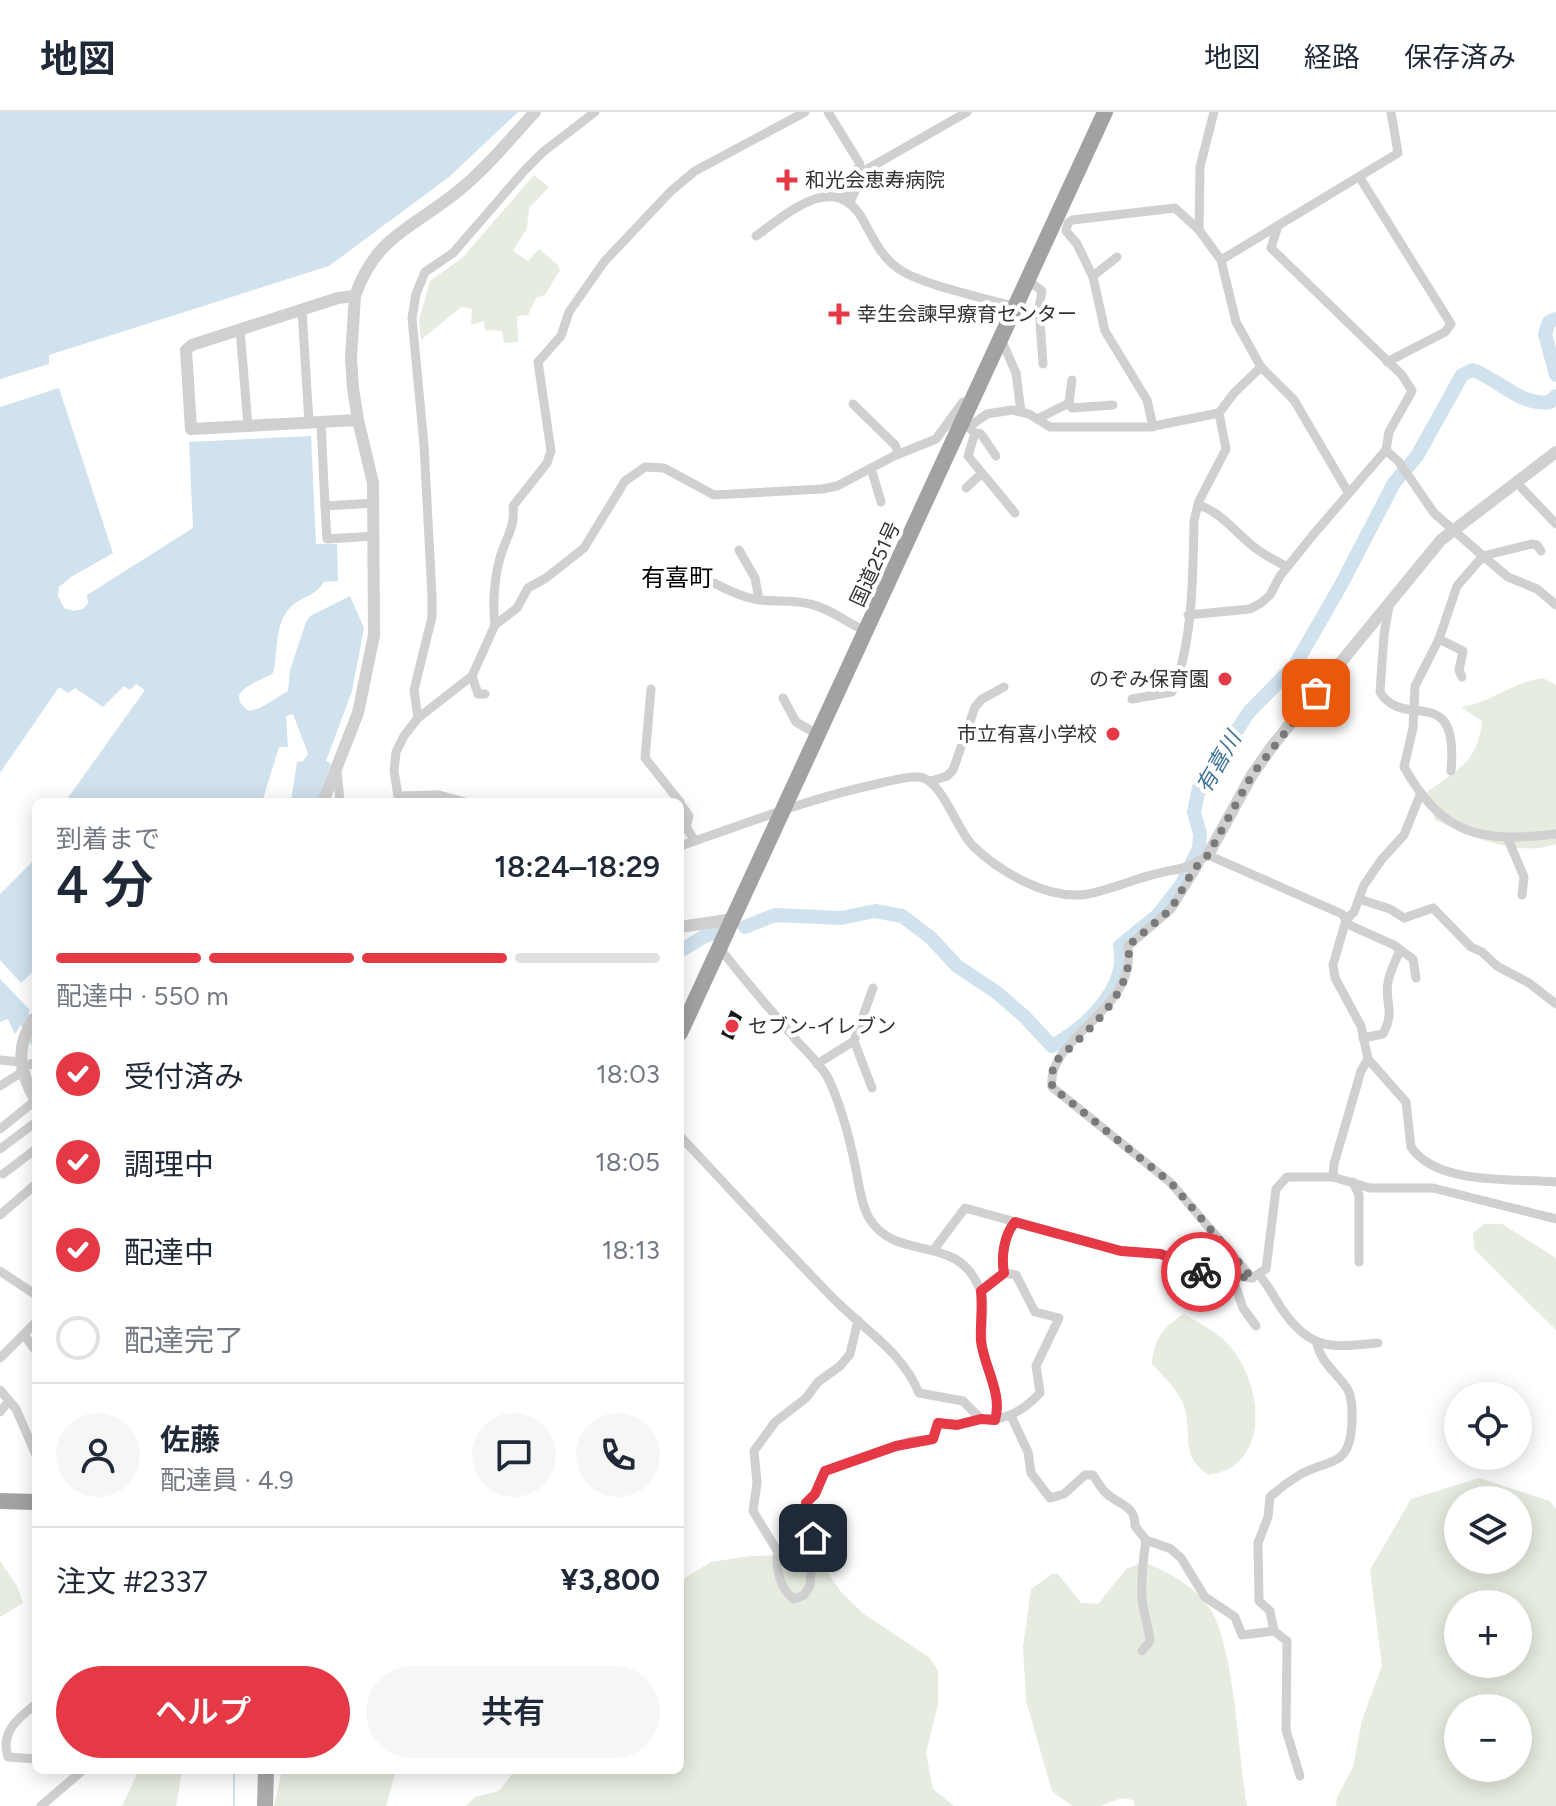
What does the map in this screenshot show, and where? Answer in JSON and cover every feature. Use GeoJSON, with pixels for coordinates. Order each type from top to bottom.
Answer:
{"type":"FeatureCollection","features":[{"type":"Feature","properties":{"kind":"highway","name":"国道251号"},"geometry":{"type":"LineString","coordinates":[[684,1024],[779,812],[969,427],[971,403],[1105,112]]}},
{"type":"Feature","properties":{"kind":"highway"},"geometry":{"type":"LineString","coordinates":[[0,1501],[32,1502]]}},
{"type":"Feature","properties":{"kind":"main road"},"geometry":{"type":"LineString","coordinates":[[265,1806],[266,1774]]}},
{"type":"Feature","properties":{"kind":"street"},"geometry":{"type":"LineString","coordinates":[[325,798],[358,713],[374,635],[373,483],[358,420],[351,358],[355,296],[363,274],[377,252],[399,232],[465,185],[535,112]]}},
{"type":"Feature","properties":{"kind":"street"},"geometry":{"type":"LineString","coordinates":[[418,718],[414,690],[432,617],[432,596],[424,445],[412,318],[416,294],[425,272],[453,253],[534,161],[595,112]]}},
{"type":"Feature","properties":{"kind":"street"},"geometry":{"type":"LineString","coordinates":[[495,625],[493,613],[502,550],[515,522],[513,506],[547,463],[551,451],[538,362],[561,336],[569,312],[604,262],[671,191],[695,171],[805,112]]}},
{"type":"Feature","properties":{"kind":"street"},"geometry":{"type":"LineString","coordinates":[[828,112],[860,164],[846,200]]}},
{"type":"Feature","properties":{"kind":"street"},"geometry":{"type":"LineString","coordinates":[[846,200],[864,171],[967,112]]}},
{"type":"Feature","properties":{"kind":"street"},"geometry":{"type":"LineString","coordinates":[[1199,230],[1200,167],[1214,112]]}},
{"type":"Feature","properties":{"kind":"street"},"geometry":{"type":"LineString","coordinates":[[1221,260],[1277,229],[1398,153],[1391,112]]}},
{"type":"Feature","properties":{"kind":"street"},"geometry":{"type":"LineString","coordinates":[[1360,178],[1451,324],[1445,332],[1387,362]]}},
{"type":"Feature","properties":{"kind":"street"},"geometry":{"type":"LineString","coordinates":[[756,236],[804,202],[823,197],[846,200],[863,220],[871,239],[899,270],[1016,307]]}},
{"type":"Feature","properties":{"kind":"street"},"geometry":{"type":"LineString","coordinates":[[1153,427],[1147,400],[1105,331],[1093,276],[1077,244],[1066,231],[1072,220],[1175,208],[1199,230],[1221,260],[1236,322],[1261,367],[1294,400],[1348,492]]}},
{"type":"Feature","properties":{"kind":"street"},"geometry":{"type":"LineString","coordinates":[[1188,615],[1250,609],[1270,595],[1287,567],[1386,450],[1389,432],[1412,391],[1402,375],[1271,248],[1277,229]]}},
{"type":"Feature","properties":{"kind":"street"},"geometry":{"type":"LineString","coordinates":[[1093,276],[1117,257]]}},
{"type":"Feature","properties":{"kind":"street"},"geometry":{"type":"LineString","coordinates":[[1028,280],[1042,291],[1039,307],[1043,364]]}},
{"type":"Feature","properties":{"kind":"street"},"geometry":{"type":"LineString","coordinates":[[355,296],[338,298],[240,329],[192,345],[186,350],[191,429],[358,420]]}},
{"type":"Feature","properties":{"kind":"street"},"geometry":{"type":"LineString","coordinates":[[302,310],[327,539],[375,536]]}},
{"type":"Feature","properties":{"kind":"street"},"geometry":{"type":"LineString","coordinates":[[240,329],[248,426]]}},
{"type":"Feature","properties":{"kind":"street"},"geometry":{"type":"LineString","coordinates":[[1001,338],[1016,373],[1021,412]]}},
{"type":"Feature","properties":{"kind":"street"},"geometry":{"type":"LineString","coordinates":[[969,427],[987,414],[1012,410],[1050,427],[1153,427],[1219,413],[1234,393],[1261,367]]}},
{"type":"Feature","properties":{"kind":"street"},"geometry":{"type":"LineString","coordinates":[[1072,380],[1069,403],[1072,408],[1113,405]]}},
{"type":"Feature","properties":{"kind":"street"},"geometry":{"type":"LineString","coordinates":[[398,798],[394,771],[396,752],[418,718],[472,676],[495,625],[517,608],[528,588],[584,548],[625,481],[645,467],[664,468],[714,495],[822,489],[837,486],[936,439],[963,402],[971,403]]}},
{"type":"Feature","properties":{"kind":"street"},"geometry":{"type":"LineString","coordinates":[[1037,419],[1069,403]]}},
{"type":"Feature","properties":{"kind":"street"},"geometry":{"type":"LineString","coordinates":[[853,404],[895,445],[899,454]]}},
{"type":"Feature","properties":{"kind":"street"},"geometry":{"type":"LineString","coordinates":[[1132,699],[1172,692],[1187,647],[1194,521],[1198,505],[1226,449],[1219,413]]}},
{"type":"Feature","properties":{"kind":"street"},"geometry":{"type":"LineString","coordinates":[[969,427],[981,434],[996,456]]}},
{"type":"Feature","properties":{"kind":"street"},"geometry":{"type":"LineString","coordinates":[[969,427],[968,456],[1015,513]]}},
{"type":"Feature","properties":{"kind":"street"},"geometry":{"type":"LineString","coordinates":[[1386,450],[1399,462],[1434,513],[1508,577],[1537,589],[1556,605]]}},
{"type":"Feature","properties":{"kind":"street"},"geometry":{"type":"LineString","coordinates":[[1300,1776],[1286,1730],[1287,1641],[1274,1631],[1270,1611],[1259,1601],[1258,1543],[1268,1517],[1270,1497],[1300,1475],[1333,1464],[1348,1447],[1352,1400],[1348,1390],[1321,1358],[1317,1344],[1283,1311],[1274,1292],[1256,1277],[1171,1183],[1052,1087],[1051,1074],[1053,1064],[1110,1004],[1121,988],[1131,961],[1128,946],[1171,909],[1273,745],[1441,540],[1556,452]]}},
{"type":"Feature","properties":{"kind":"street"},"geometry":{"type":"LineString","coordinates":[[871,468],[881,502]]}},
{"type":"Feature","properties":{"kind":"street"},"geometry":{"type":"LineString","coordinates":[[966,488],[981,474]]}},
{"type":"Feature","properties":{"kind":"street"},"geometry":{"type":"LineString","coordinates":[[1516,482],[1556,524]]}},
{"type":"Feature","properties":{"kind":"street"},"geometry":{"type":"LineString","coordinates":[[325,506],[374,503]]}},
{"type":"Feature","properties":{"kind":"street"},"geometry":{"type":"LineString","coordinates":[[1198,505],[1213,509],[1255,549],[1287,567]]}},
{"type":"Feature","properties":{"kind":"street"},"geometry":{"type":"LineString","coordinates":[[1541,551],[1532,544],[1483,556],[1457,586],[1439,639],[1415,686],[1413,728],[1404,767],[1420,795],[1438,813],[1469,833],[1508,839],[1556,834]]}},
{"type":"Feature","properties":{"kind":"street"},"geometry":{"type":"LineString","coordinates":[[739,550],[755,578],[759,600]]}},
{"type":"Feature","properties":{"kind":"street"},"geometry":{"type":"LineString","coordinates":[[714,583],[741,596],[759,600],[808,603],[838,614],[866,631]]}},
{"type":"Feature","properties":{"kind":"street"},"geometry":{"type":"LineString","coordinates":[[1389,606],[1380,692],[1390,704],[1437,715],[1448,724],[1453,747],[1451,771]]}},
{"type":"Feature","properties":{"kind":"street"},"geometry":{"type":"LineString","coordinates":[[1439,639],[1463,651],[1459,670],[1462,677]]}},
{"type":"Feature","properties":{"kind":"street"},"geometry":{"type":"LineString","coordinates":[[472,676],[478,694],[485,694]]}},
{"type":"Feature","properties":{"kind":"street"},"geometry":{"type":"LineString","coordinates":[[684,845],[856,788],[909,778],[931,781],[947,776],[953,770],[975,707],[982,699],[1004,687]]}},
{"type":"Feature","properties":{"kind":"street"},"geometry":{"type":"LineString","coordinates":[[651,689],[645,758],[677,798]]}},
{"type":"Feature","properties":{"kind":"street"},"geometry":{"type":"LineString","coordinates":[[783,698],[796,722],[817,734]]}},
{"type":"Feature","properties":{"kind":"street"},"geometry":{"type":"LineString","coordinates":[[336,768],[340,798]]}},
{"type":"Feature","properties":{"kind":"street"},"geometry":{"type":"LineString","coordinates":[[931,781],[957,826],[973,846],[998,866],[1035,885],[1079,895],[1165,872],[1176,872],[1203,859],[1342,914],[1346,922],[1413,959],[1416,978]]}},
{"type":"Feature","properties":{"kind":"street"},"geometry":{"type":"LineString","coordinates":[[408,798],[439,795],[450,798]]}},
{"type":"Feature","properties":{"kind":"street"},"geometry":{"type":"LineString","coordinates":[[1420,795],[1404,835],[1382,859],[1346,922],[1333,965],[1335,978],[1361,1026],[1368,1059],[1406,1102],[1411,1147],[1415,1154],[1441,1170],[1477,1177],[1556,1182]]}},
{"type":"Feature","properties":{"kind":"street"},"geometry":{"type":"LineString","coordinates":[[684,808],[689,816],[686,827],[695,841]]}},
{"type":"Feature","properties":{"kind":"street"},"geometry":{"type":"LineString","coordinates":[[1508,839],[1524,877],[1522,895]]}},
{"type":"Feature","properties":{"kind":"street"},"geometry":{"type":"LineString","coordinates":[[1359,899],[1390,909],[1404,918],[1433,908],[1471,947],[1482,952],[1497,966],[1529,983],[1556,1004]]}},
{"type":"Feature","properties":{"kind":"street"},"geometry":{"type":"LineString","coordinates":[[684,926],[733,919]]}},
{"type":"Feature","properties":{"kind":"street"},"geometry":{"type":"LineString","coordinates":[[719,947],[827,1076],[843,1119],[869,1218],[889,1238],[915,1248],[935,1248],[964,1264],[981,1291],[984,1311],[981,1339],[998,1403],[995,1420]]}},
{"type":"Feature","properties":{"kind":"street"},"geometry":{"type":"LineString","coordinates":[[1363,1038],[1383,1034],[1388,1024],[1391,1016],[1388,982],[1400,950]]}},
{"type":"Feature","properties":{"kind":"street"},"geometry":{"type":"LineString","coordinates":[[817,1064],[854,1041],[873,988]]}},
{"type":"Feature","properties":{"kind":"street"},"geometry":{"type":"LineString","coordinates":[[32,1023],[25,1033],[25,1064],[32,1088]]}},
{"type":"Feature","properties":{"kind":"street"},"geometry":{"type":"LineString","coordinates":[[854,1041],[872,1088]]}},
{"type":"Feature","properties":{"kind":"street"},"geometry":{"type":"LineString","coordinates":[[1333,1177],[1361,1071],[1368,1059]]}},
{"type":"Feature","properties":{"kind":"street"},"geometry":{"type":"LineString","coordinates":[[0,1060],[25,1064]]}},
{"type":"Feature","properties":{"kind":"street"},"geometry":{"type":"LineString","coordinates":[[0,1086],[25,1064]]}},
{"type":"Feature","properties":{"kind":"street"},"geometry":{"type":"LineString","coordinates":[[0,1129],[32,1104]]}},
{"type":"Feature","properties":{"kind":"street"},"geometry":{"type":"LineString","coordinates":[[0,1149],[32,1125]]}},
{"type":"Feature","properties":{"kind":"street"},"geometry":{"type":"LineString","coordinates":[[684,1140],[858,1320],[896,1354],[912,1375],[919,1393],[963,1401],[981,1419]]}},
{"type":"Feature","properties":{"kind":"street"},"geometry":{"type":"LineString","coordinates":[[3,1174],[32,1152]]}},
{"type":"Feature","properties":{"kind":"street"},"geometry":{"type":"LineString","coordinates":[[935,1248],[965,1208],[1121,1251],[1161,1254],[1202,1272],[1256,1277],[1266,1269],[1276,1189],[1279,1182],[1287,1177],[1333,1177],[1370,1188],[1433,1188],[1556,1219]]}},
{"type":"Feature","properties":{"kind":"street"},"geometry":{"type":"LineString","coordinates":[[1353,1182],[1359,1195],[1359,1262]]}},
{"type":"Feature","properties":{"kind":"street"},"geometry":{"type":"LineString","coordinates":[[0,1215],[32,1187]]}},
{"type":"Feature","properties":{"kind":"street"},"geometry":{"type":"LineString","coordinates":[[1004,1273],[1002,1261],[1010,1228],[1015,1222]]}},
{"type":"Feature","properties":{"kind":"street"},"geometry":{"type":"LineString","coordinates":[[0,1271],[32,1292]]}},
{"type":"Feature","properties":{"kind":"street"},"geometry":{"type":"LineString","coordinates":[[858,1320],[850,1354],[840,1366],[818,1382],[806,1398],[775,1422],[754,1451],[757,1483],[753,1511],[778,1552],[776,1566],[787,1594],[794,1599],[804,1595],[810,1586],[815,1516],[807,1509],[806,1503],[815,1494],[825,1471],[896,1446],[933,1439],[938,1423],[957,1425],[1011,1416],[1040,1393],[1036,1366],[1059,1318],[1035,1312],[1016,1275],[1004,1273],[981,1291]]}},
{"type":"Feature","properties":{"kind":"street"},"geometry":{"type":"LineString","coordinates":[[1232,1276],[1243,1308],[1256,1326]]}},
{"type":"Feature","properties":{"kind":"street"},"geometry":{"type":"LineString","coordinates":[[0,1358],[32,1326]]}},
{"type":"Feature","properties":{"kind":"street"},"geometry":{"type":"LineString","coordinates":[[24,1335],[32,1346]]}},
{"type":"Feature","properties":{"kind":"street"},"geometry":{"type":"LineString","coordinates":[[1317,1344],[1333,1347],[1378,1343]]}},
{"type":"Feature","properties":{"kind":"street"},"geometry":{"type":"LineString","coordinates":[[0,1390],[32,1434]]}},
{"type":"Feature","properties":{"kind":"street"},"geometry":{"type":"LineString","coordinates":[[0,1412],[9,1401]]}},
{"type":"Feature","properties":{"kind":"street"},"geometry":{"type":"LineString","coordinates":[[1011,1416],[1028,1452],[1031,1473],[1050,1498],[1059,1497],[1085,1475],[1093,1475],[1103,1490],[1131,1509],[1135,1526],[1146,1540],[1171,1549],[1181,1558],[1205,1597],[1235,1617],[1242,1635],[1274,1631]]}},
{"type":"Feature","properties":{"kind":"street"},"geometry":{"type":"LineString","coordinates":[[1142,1651],[1150,1641],[1142,1600],[1141,1574],[1146,1540]]}},
{"type":"Feature","properties":{"kind":"street"},"geometry":{"type":"LineString","coordinates":[[32,1707],[12,1722],[3,1736],[3,1749],[8,1757],[32,1759]]}},
{"type":"Feature","properties":{"kind":"street"},"geometry":{"type":"LineString","coordinates":[[41,1806],[78,1774]]}},
{"type":"Feature","properties":{"kind":"shaded area"},"geometry":{"type":"Polygon","coordinates":[[[534,175],[549,187],[529,208],[527,228],[513,251],[528,261],[539,249],[560,270],[545,295],[536,298],[528,315],[517,316],[518,342],[504,343],[502,331],[485,330],[484,321],[471,325],[472,309],[461,307],[421,340],[419,320],[430,281],[462,258],[534,175]]]}},
{"type":"Feature","properties":{"kind":"shaded area"},"geometry":{"type":"Polygon","coordinates":[[[1543,678],[1556,685],[1556,844],[1541,848],[1510,847],[1435,820],[1427,792],[1465,763],[1480,735],[1482,721],[1461,707],[1543,678]]]}},
{"type":"Feature","properties":{"kind":"shaded area"},"geometry":{"type":"Polygon","coordinates":[[[1484,1224],[1502,1224],[1556,1258],[1556,1330],[1475,1250],[1473,1233],[1484,1224]]]}},
{"type":"Feature","properties":{"kind":"shaded area"},"geometry":{"type":"Polygon","coordinates":[[[1184,1314],[1228,1344],[1241,1363],[1253,1394],[1255,1427],[1244,1456],[1232,1467],[1209,1475],[1193,1459],[1181,1399],[1152,1364],[1161,1334],[1184,1314]]]}},
{"type":"Feature","properties":{"kind":"shaded area"},"geometry":{"type":"Polygon","coordinates":[[[1479,1478],[1504,1486],[1453,1486],[1479,1478]]]}},
{"type":"Feature","properties":{"kind":"shaded area"},"geometry":{"type":"Polygon","coordinates":[[[1444,1489],[1444,1574],[1532,1574],[1532,1495],[1550,1501],[1556,1509],[1556,1806],[1336,1806],[1337,1797],[1353,1767],[1362,1720],[1382,1666],[1370,1570],[1411,1499],[1444,1489]]]}},
{"type":"Feature","properties":{"kind":"shaded area"},"geometry":{"type":"Polygon","coordinates":[[[795,1555],[825,1569],[842,1593],[864,1614],[930,1658],[938,1671],[938,1704],[926,1753],[933,1789],[954,1806],[466,1806],[475,1797],[499,1791],[512,1774],[684,1774],[684,1579],[711,1562],[750,1556],[795,1555]]]}},
{"type":"Feature","properties":{"kind":"shaded area"},"geometry":{"type":"Polygon","coordinates":[[[0,1561],[17,1586],[23,1603],[0,1617],[0,1561]]]}},
{"type":"Feature","properties":{"kind":"shaded area"},"geometry":{"type":"Polygon","coordinates":[[[1142,1562],[1187,1585],[1208,1606],[1217,1623],[1230,1672],[1247,1806],[1135,1806],[1133,1800],[1122,1798],[1100,1806],[1072,1806],[1052,1791],[1026,1701],[1023,1647],[1031,1589],[1052,1574],[1058,1574],[1081,1603],[1098,1604],[1126,1569],[1142,1562]]]}},
{"type":"Feature","properties":{"kind":"shaded area"},"geometry":{"type":"Polygon","coordinates":[[[137,1774],[181,1774],[176,1806],[122,1806],[137,1774]]]}},
{"type":"Feature","properties":{"kind":"shaded area"},"geometry":{"type":"Polygon","coordinates":[[[281,1774],[395,1774],[386,1806],[274,1806],[281,1774]]]}},
{"type":"Feature","properties":{"kind":"water"},"geometry":{"type":"Polygon","coordinates":[[[0,112],[518,112],[449,177],[329,266],[49,355],[49,364],[0,379],[0,112]]]}},
{"type":"Feature","properties":{"kind":"water"},"geometry":{"type":"Polygon","coordinates":[[[59,388],[113,553],[59,587],[58,596],[64,608],[73,611],[83,609],[88,603],[87,595],[193,528],[189,442],[311,436],[316,544],[337,544],[338,581],[324,582],[317,591],[297,602],[287,612],[279,628],[273,673],[246,688],[239,698],[249,711],[288,691],[290,670],[306,622],[310,616],[350,596],[364,628],[352,691],[326,761],[331,764],[318,798],[292,798],[297,762],[303,761],[308,754],[293,714],[286,716],[288,747],[279,747],[263,798],[68,798],[145,690],[136,684],[130,690],[124,686],[103,707],[75,688],[68,693],[59,687],[0,773],[0,407],[59,388]]]}},
{"type":"Feature","properties":{"kind":"water"},"geometry":{"type":"Polygon","coordinates":[[[32,862],[32,973],[21,983],[0,960],[0,894],[32,862]]]}},
{"type":"Feature","properties":{"kind":"water"},"geometry":{"type":"Polygon","coordinates":[[[0,979],[30,1010],[15,1034],[8,1019],[0,1022],[0,979]]]}},
{"type":"Feature","properties":{"kind":"building","name":"セブン-イレブン"},"geometry":{"type":"Polygon","coordinates":[[[731,1010],[742,1017],[733,1040],[721,1034],[731,1010]]]}},
{"type":"Feature","properties":{"kind":"waterway","name":"有喜川"},"geometry":{"type":"LineString","coordinates":[[1556,319],[1549,322],[1545,334],[1556,375]]}},
{"type":"Feature","properties":{"kind":"waterway","name":"有喜川"},"geometry":{"type":"LineString","coordinates":[[745,927],[775,915],[841,918],[875,911],[902,916],[930,937],[957,966],[996,992],[1024,1016],[1052,1046],[1065,1038],[1091,1017],[1111,991],[1118,976],[1120,946],[1158,915],[1182,884],[1199,848],[1200,834],[1194,812],[1199,788],[1249,712],[1295,665],[1394,483],[1417,456],[1462,375],[1473,370],[1530,400],[1550,402],[1556,396]]}},
{"type":"Feature","properties":{"kind":"waterway","name":"有喜川"},"geometry":{"type":"LineString","coordinates":[[684,949],[716,933]]}},
{"type":"Feature","properties":{"kind":"waterway","name":"有喜川"},"geometry":{"type":"LineString","coordinates":[[14,1008],[32,1029]]}},
{"type":"Feature","properties":{"kind":"waterway"},"geometry":{"type":"LineString","coordinates":[[234,1774],[234,1806]]}},
{"type":"Feature","properties":{"kind":"way so far"},"geometry":{"type":"LineString","coordinates":[[1201,1272],[1252,1278],[1171,1183],[1052,1087],[1051,1074],[1053,1064],[1110,1004],[1121,988],[1131,961],[1128,946],[1171,909],[1194,869],[1208,855],[1252,775],[1316,693]]}},
{"type":"Feature","properties":{"kind":"place","name":"和光会恵寿病院"},"geometry":{"type":"Point","coordinates":[787,180]}},
{"type":"Feature","properties":{"kind":"place","name":"幸生会諫早療育センター"},"geometry":{"type":"Point","coordinates":[839,314]}},
{"type":"Feature","properties":{"kind":"place","name":"のぞみ保育園"},"geometry":{"type":"Point","coordinates":[1225,679]}},
{"type":"Feature","properties":{"kind":"place","name":"市立有喜小学校"},"geometry":{"type":"Point","coordinates":[1113,734]}},
{"type":"Feature","properties":{"kind":"place","name":"セブン-イレブン"},"geometry":{"type":"Point","coordinates":[732,1026]}},
{"type":"Feature","properties":{"kind":"district","name":"有喜町"},"geometry":{"type":"Point","coordinates":[677,578]}},
{"type":"Feature","properties":{"kind":"route"},"geometry":{"type":"LineString","coordinates":[[813,1538],[815,1516],[807,1509],[806,1503],[815,1494],[825,1471],[896,1446],[933,1439],[938,1423],[957,1425],[981,1419],[995,1420],[998,1403],[981,1339],[984,1311],[981,1291],[1004,1273],[1002,1261],[1010,1228],[1015,1222],[1121,1251],[1161,1254],[1175,1263],[1201,1272]]}}]}
